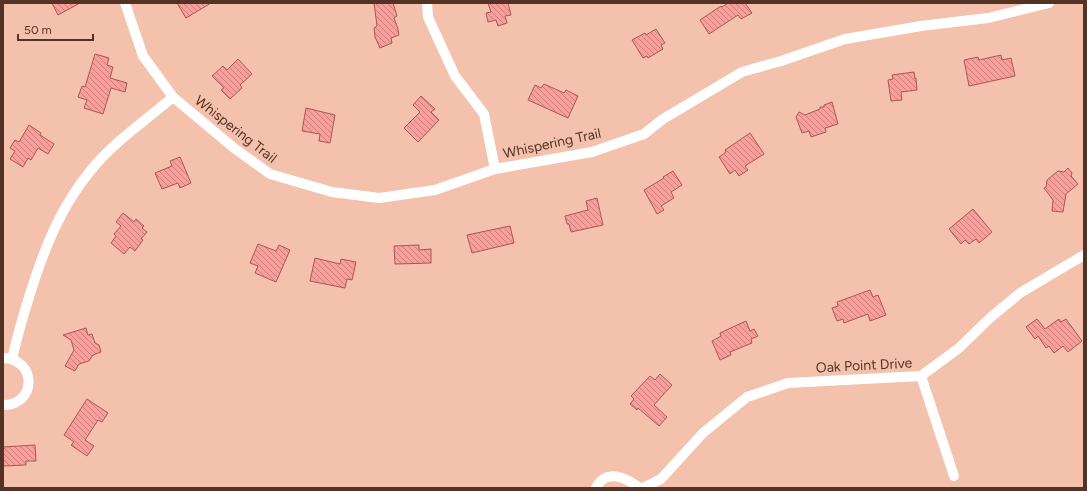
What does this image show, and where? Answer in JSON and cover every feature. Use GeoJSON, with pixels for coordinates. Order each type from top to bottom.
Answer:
{"type":"FeatureCollection","features":[{"type":"Feature","properties":{"kind":"street","name":"Whispering Trail"},"geometry":{"type":"LineString","coordinates":[[125,3],[143,56],[173,97],[224,140],[270,174],[332,192],[379,198],[435,190],[495,169],[592,152],[644,134],[663,119],[742,72],[781,61],[845,39],[920,26],[988,18],[1049,3]]}},
{"type":"Feature","properties":{"kind":"street"},"geometry":{"type":"LineString","coordinates":[[427,3],[428,17],[455,76],[484,114],[495,169]]}},
{"type":"Feature","properties":{"kind":"street"},"geometry":{"type":"LineString","coordinates":[[3,405],[12,404],[19,400],[28,388],[29,381],[24,367],[18,362],[7,358],[16,338],[46,247],[55,226],[73,194],[92,169],[112,148],[173,97]]}},
{"type":"Feature","properties":{"kind":"street","name":"Oak Point Drive"},"geometry":{"type":"LineString","coordinates":[[596,488],[596,485],[605,478],[616,476],[626,479],[641,488],[661,479],[703,433],[747,397],[788,384],[920,376],[959,348],[991,317],[1020,293],[1084,255]]}},
{"type":"Feature","properties":{"kind":"street"},"geometry":{"type":"LineString","coordinates":[[920,376],[954,476]]}},
{"type":"Feature","properties":{"kind":"building"},"geometry":{"type":"Polygon","coordinates":[[[52,3],[80,3],[58,15],[52,3]]]}},
{"type":"Feature","properties":{"kind":"building"},"geometry":{"type":"Polygon","coordinates":[[[177,3],[211,3],[186,18],[177,3]]]}},
{"type":"Feature","properties":{"kind":"building"},"geometry":{"type":"Polygon","coordinates":[[[374,3],[393,3],[397,16],[394,18],[399,35],[391,38],[392,43],[380,48],[375,37],[374,28],[377,26],[374,3]]]}},
{"type":"Feature","properties":{"kind":"building"},"geometry":{"type":"Polygon","coordinates":[[[488,3],[508,3],[511,15],[505,16],[507,23],[498,26],[496,20],[488,22],[486,13],[491,12],[488,3]]]}},
{"type":"Feature","properties":{"kind":"building"},"geometry":{"type":"Polygon","coordinates":[[[728,3],[745,3],[752,13],[741,19],[738,15],[709,34],[700,20],[728,3]]]}},
{"type":"Feature","properties":{"kind":"building"},"geometry":{"type":"Polygon","coordinates":[[[656,29],[665,43],[661,45],[663,49],[648,58],[647,56],[643,58],[632,40],[645,33],[646,35],[656,29]]]}},
{"type":"Feature","properties":{"kind":"building"},"geometry":{"type":"Polygon","coordinates":[[[95,54],[109,58],[107,65],[113,67],[110,78],[127,83],[125,92],[111,88],[103,114],[84,108],[87,100],[78,97],[82,86],[85,87],[95,54]]]}},
{"type":"Feature","properties":{"kind":"building"},"geometry":{"type":"Polygon","coordinates":[[[1001,55],[1002,60],[1011,58],[1015,76],[969,86],[964,60],[978,57],[979,60],[1001,55]]]}},
{"type":"Feature","properties":{"kind":"building"},"geometry":{"type":"Polygon","coordinates":[[[238,59],[252,74],[240,85],[242,88],[230,99],[221,90],[224,88],[212,76],[223,66],[227,70],[238,59]]]}},
{"type":"Feature","properties":{"kind":"building"},"geometry":{"type":"Polygon","coordinates":[[[914,72],[917,90],[901,92],[902,100],[891,101],[888,80],[893,79],[892,75],[914,72]]]}},
{"type":"Feature","properties":{"kind":"building"},"geometry":{"type":"Polygon","coordinates":[[[544,84],[564,93],[566,90],[578,96],[568,118],[528,100],[535,85],[541,88],[544,84]]]}},
{"type":"Feature","properties":{"kind":"building"},"geometry":{"type":"Polygon","coordinates":[[[421,96],[435,109],[431,112],[439,120],[418,142],[404,128],[420,112],[413,105],[421,96]]]}},
{"type":"Feature","properties":{"kind":"building"},"geometry":{"type":"Polygon","coordinates":[[[832,102],[838,124],[825,128],[826,132],[811,137],[809,131],[802,133],[796,117],[799,112],[805,115],[832,102]]]}},
{"type":"Feature","properties":{"kind":"building"},"geometry":{"type":"Polygon","coordinates":[[[306,108],[335,115],[330,143],[319,141],[320,134],[302,131],[306,108]]]}},
{"type":"Feature","properties":{"kind":"building"},"geometry":{"type":"Polygon","coordinates":[[[29,125],[41,133],[40,135],[54,144],[48,154],[38,148],[31,160],[28,158],[23,167],[10,159],[15,151],[10,148],[15,140],[19,142],[29,125]]]}},
{"type":"Feature","properties":{"kind":"building"},"geometry":{"type":"Polygon","coordinates":[[[750,133],[764,154],[745,166],[748,170],[739,176],[735,170],[730,174],[719,157],[726,152],[725,150],[750,133]]]}},
{"type":"Feature","properties":{"kind":"building"},"geometry":{"type":"Polygon","coordinates":[[[180,157],[191,183],[180,188],[178,183],[162,189],[155,173],[172,166],[170,161],[180,157]]]}},
{"type":"Feature","properties":{"kind":"building"},"geometry":{"type":"Polygon","coordinates":[[[1068,168],[1072,173],[1071,176],[1078,184],[1066,194],[1063,212],[1052,211],[1053,200],[1044,188],[1046,187],[1047,180],[1058,171],[1064,172],[1068,168]]]}},
{"type":"Feature","properties":{"kind":"building"},"geometry":{"type":"Polygon","coordinates":[[[673,171],[682,185],[671,192],[674,198],[661,206],[664,210],[657,214],[644,190],[673,171]]]}},
{"type":"Feature","properties":{"kind":"building"},"geometry":{"type":"Polygon","coordinates":[[[597,198],[603,225],[571,232],[565,216],[588,210],[586,201],[597,198]]]}},
{"type":"Feature","properties":{"kind":"building"},"geometry":{"type":"Polygon","coordinates":[[[973,209],[992,232],[979,243],[976,239],[969,244],[965,240],[961,244],[949,229],[973,209]]]}},
{"type":"Feature","properties":{"kind":"building"},"geometry":{"type":"Polygon","coordinates":[[[123,213],[134,222],[136,219],[144,226],[142,228],[147,232],[141,239],[143,240],[135,251],[130,247],[124,254],[111,243],[116,236],[114,234],[121,226],[116,222],[123,213]]]}},
{"type":"Feature","properties":{"kind":"building"},"geometry":{"type":"Polygon","coordinates":[[[510,226],[514,243],[472,253],[467,235],[510,226]]]}},
{"type":"Feature","properties":{"kind":"building"},"geometry":{"type":"Polygon","coordinates":[[[258,244],[276,251],[279,245],[290,250],[276,282],[255,273],[258,266],[250,263],[258,244]]]}},
{"type":"Feature","properties":{"kind":"building"},"geometry":{"type":"Polygon","coordinates":[[[419,245],[419,250],[431,249],[431,263],[395,264],[394,246],[419,245]]]}},
{"type":"Feature","properties":{"kind":"building"},"geometry":{"type":"Polygon","coordinates":[[[315,258],[340,264],[341,259],[356,262],[352,280],[347,279],[345,288],[310,281],[315,258]]]}},
{"type":"Feature","properties":{"kind":"building"},"geometry":{"type":"Polygon","coordinates":[[[870,290],[873,297],[878,295],[886,315],[870,321],[868,314],[844,323],[843,319],[837,321],[832,308],[838,306],[837,302],[870,290]]]}},
{"type":"Feature","properties":{"kind":"building"},"geometry":{"type":"Polygon","coordinates":[[[1037,319],[1045,329],[1059,319],[1061,322],[1066,319],[1082,341],[1068,352],[1063,346],[1054,353],[1049,346],[1046,348],[1038,336],[1035,339],[1026,327],[1037,319]]]}},
{"type":"Feature","properties":{"kind":"building"},"geometry":{"type":"Polygon","coordinates":[[[746,321],[750,331],[754,329],[758,336],[751,339],[752,343],[730,352],[731,355],[720,360],[712,341],[721,336],[720,333],[746,321]]]}},
{"type":"Feature","properties":{"kind":"building"},"geometry":{"type":"Polygon","coordinates":[[[86,328],[88,335],[92,334],[95,343],[99,345],[101,352],[93,355],[89,361],[79,364],[75,371],[65,366],[74,350],[71,340],[63,335],[86,328]]]}},
{"type":"Feature","properties":{"kind":"building"},"geometry":{"type":"Polygon","coordinates":[[[660,374],[672,385],[654,405],[667,417],[659,426],[638,408],[637,410],[630,404],[634,399],[631,396],[650,376],[655,380],[660,374]]]}},
{"type":"Feature","properties":{"kind":"building"},"geometry":{"type":"Polygon","coordinates":[[[87,399],[108,413],[102,422],[98,420],[85,440],[94,446],[87,456],[71,445],[74,442],[64,435],[87,399]]]}},
{"type":"Feature","properties":{"kind":"building"},"geometry":{"type":"Polygon","coordinates":[[[35,445],[36,461],[26,461],[26,465],[3,466],[3,447],[35,445]]]}}]}
